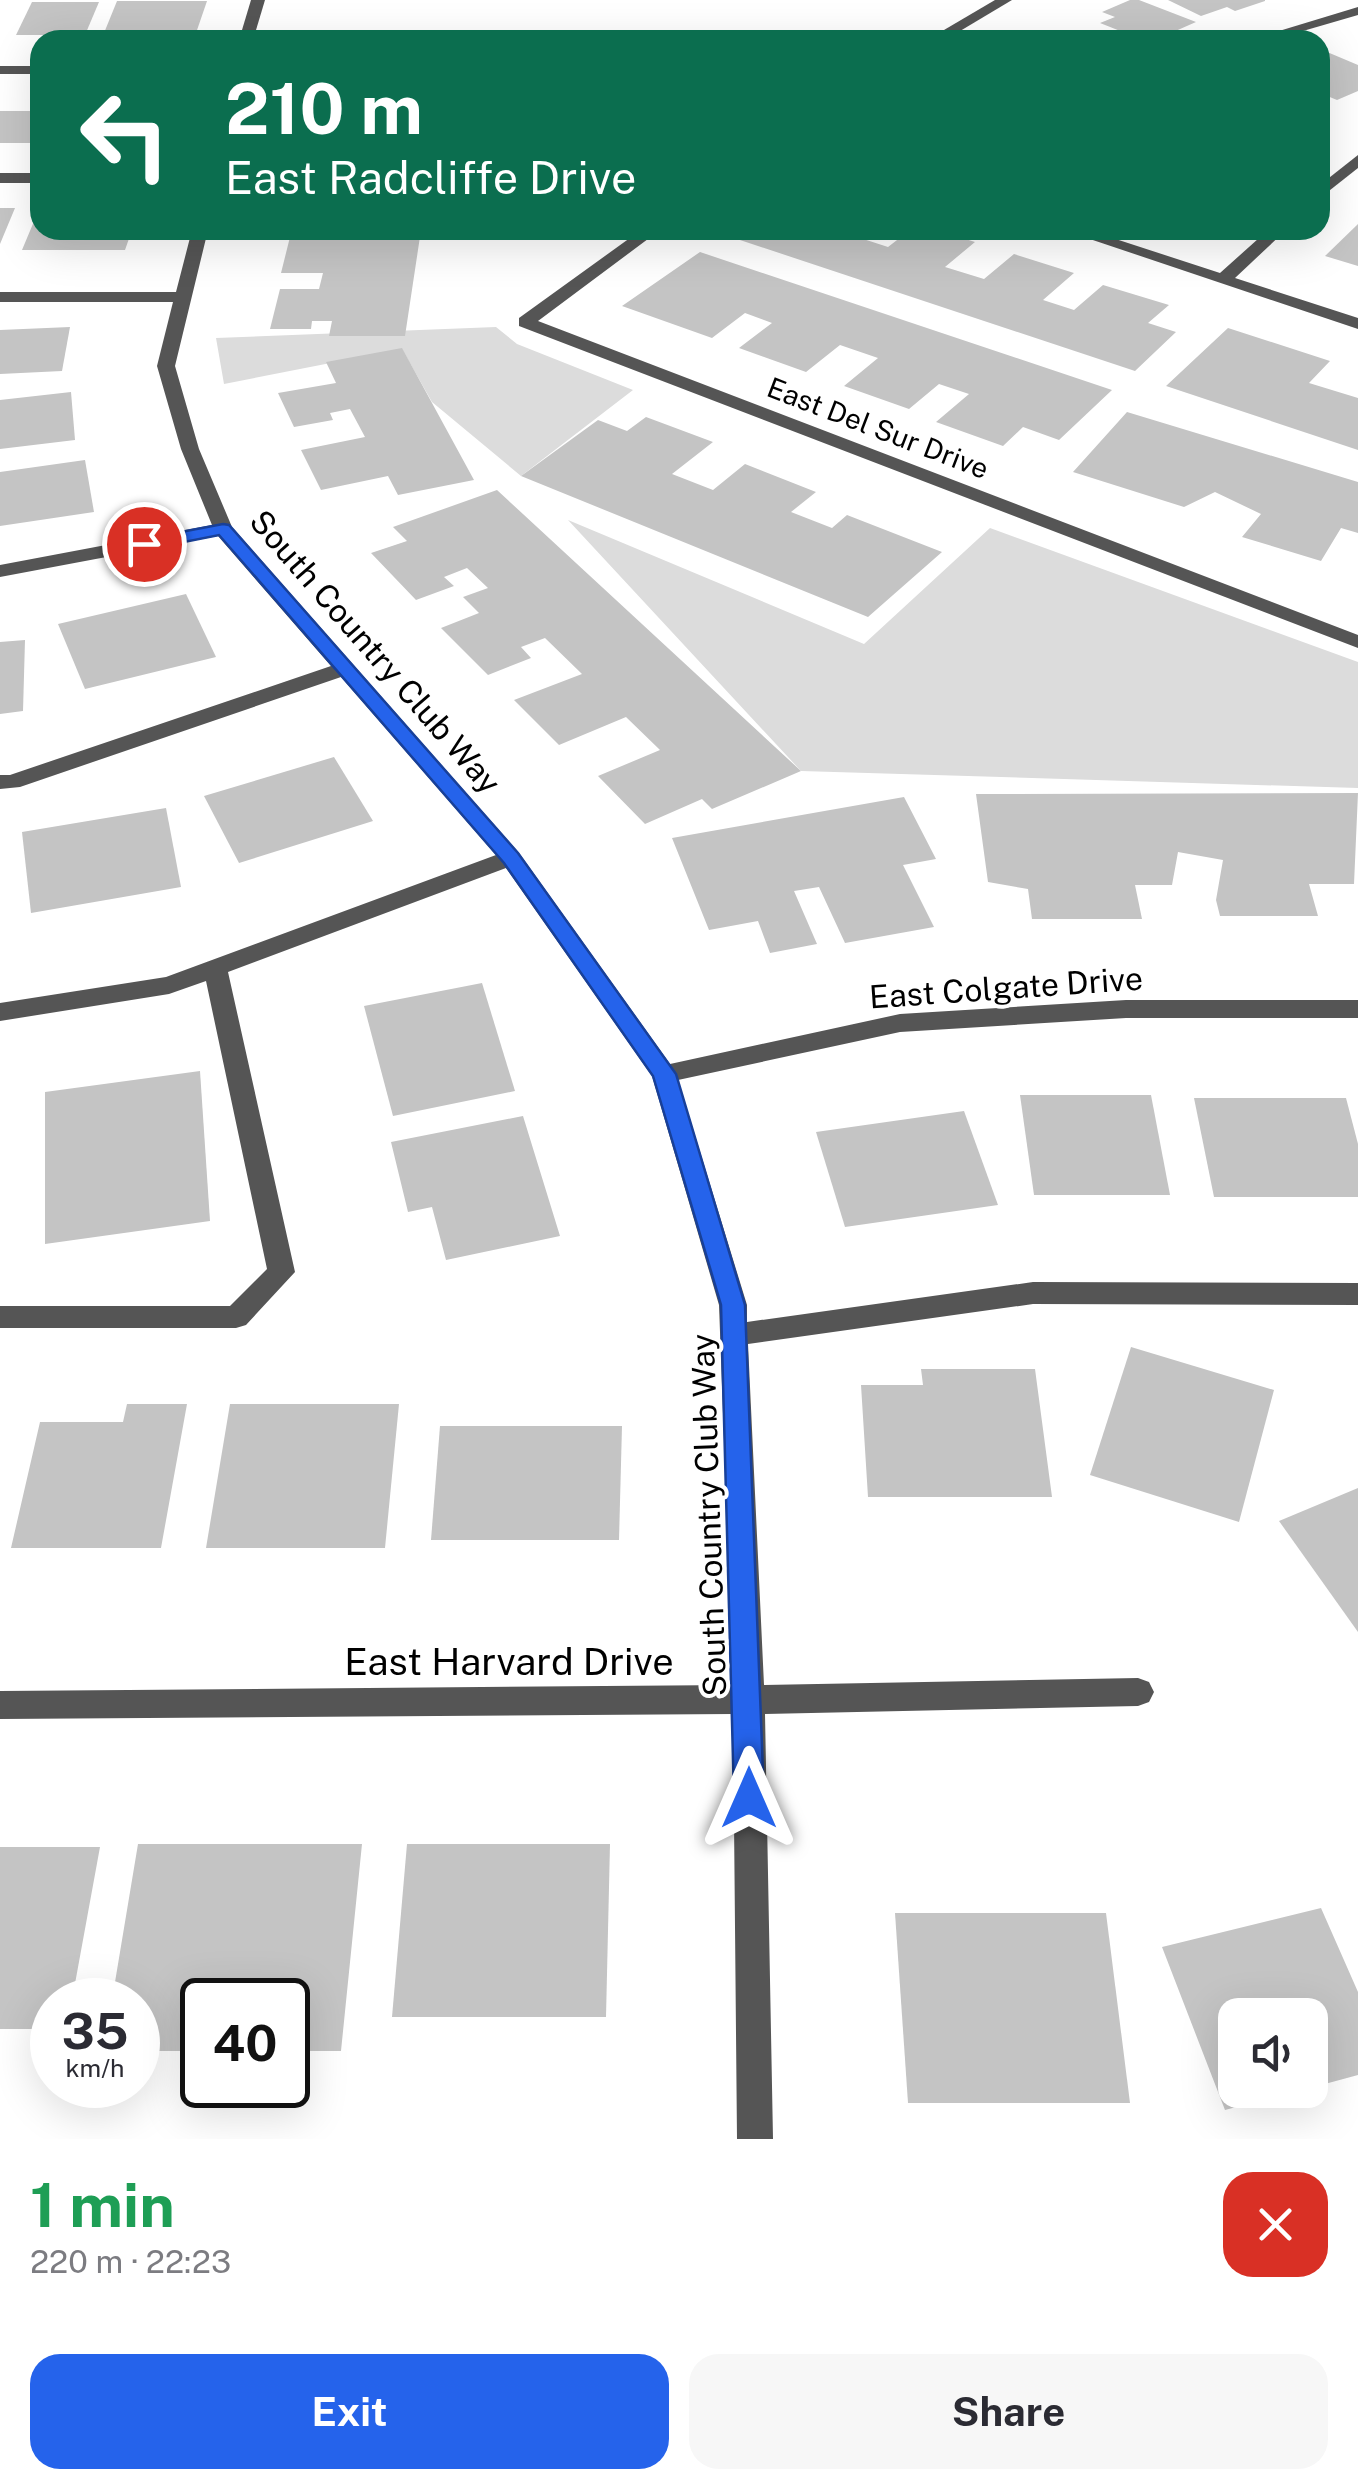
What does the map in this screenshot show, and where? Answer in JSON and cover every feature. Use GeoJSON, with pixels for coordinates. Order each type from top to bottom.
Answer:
{"type":"FeatureCollection","features":[{"type":"Feature","properties":{"kind":"street"},"geometry":{"type":"LineString","coordinates":[[249,30],[258,0]]}},
{"type":"Feature","properties":{"kind":"street"},"geometry":{"type":"LineString","coordinates":[[952,30],[1005,0]]}},
{"type":"Feature","properties":{"kind":"street"},"geometry":{"type":"LineString","coordinates":[[1290,30],[1358,10]]}},
{"type":"Feature","properties":{"kind":"street"},"geometry":{"type":"LineString","coordinates":[[0,70],[30,70]]}},
{"type":"Feature","properties":{"kind":"street"},"geometry":{"type":"LineString","coordinates":[[1330,185],[1358,160]]}},
{"type":"Feature","properties":{"kind":"street"},"geometry":{"type":"LineString","coordinates":[[0,178],[30,178]]}},
{"type":"Feature","properties":{"kind":"street","name":"South Country Club Way"},"geometry":{"type":"LineString","coordinates":[[197,240],[166,366],[190,449],[223,529],[511,858],[664,1074],[733,1305],[749,1700],[755,2139]]}},
{"type":"Feature","properties":{"kind":"street","name":"East Del Sur Drive"},"geometry":{"type":"LineString","coordinates":[[638,240],[526,322],[1358,642]]}},
{"type":"Feature","properties":{"kind":"street"},"geometry":{"type":"LineString","coordinates":[[1102,240],[1358,324]]}},
{"type":"Feature","properties":{"kind":"street"},"geometry":{"type":"LineString","coordinates":[[1223,280],[1267,240]]}},
{"type":"Feature","properties":{"kind":"street"},"geometry":{"type":"LineString","coordinates":[[0,297],[182,296]]}},
{"type":"Feature","properties":{"kind":"street"},"geometry":{"type":"LineString","coordinates":[[0,571],[223,529]]}},
{"type":"Feature","properties":{"kind":"street"},"geometry":{"type":"LineString","coordinates":[[0,782],[12,782],[345,668]]}},
{"type":"Feature","properties":{"kind":"street"},"geometry":{"type":"LineString","coordinates":[[0,1012],[169,985],[511,858]]}},
{"type":"Feature","properties":{"kind":"street"},"geometry":{"type":"LineString","coordinates":[[0,1316],[236,1317],[281,1272],[215,968]]}},
{"type":"Feature","properties":{"kind":"street","name":"East Colgate Drive"},"geometry":{"type":"LineString","coordinates":[[664,1074],[900,1024],[1126,1009],[1358,1009]]}},
{"type":"Feature","properties":{"kind":"street"},"geometry":{"type":"LineString","coordinates":[[734,1335],[1033,1293],[1358,1294]]}},
{"type":"Feature","properties":{"kind":"street","name":"East Harvard Drive"},"geometry":{"type":"LineString","coordinates":[[0,1704],[749,1700],[1138,1692]]}},
{"type":"Feature","properties":{"kind":"shaded area"},"geometry":{"type":"Polygon","coordinates":[[[496,327],[517,344],[633,390],[521,476],[432,402],[402,349],[224,384],[216,338],[496,327]]]}},
{"type":"Feature","properties":{"kind":"shaded area"},"geometry":{"type":"Polygon","coordinates":[[[568,520],[864,644],[990,528],[1358,662],[1358,788],[801,771],[568,520]]]}},
{"type":"Feature","properties":{"kind":"building"},"geometry":{"type":"Polygon","coordinates":[[[1139,0],[1196,22],[1178,30],[1118,30],[1100,23],[1115,17],[1102,12],[1139,0]]]}},
{"type":"Feature","properties":{"kind":"building"},"geometry":{"type":"Polygon","coordinates":[[[1168,0],[1265,0],[1265,1],[1201,16],[1168,0]]]}},
{"type":"Feature","properties":{"kind":"building"},"geometry":{"type":"Polygon","coordinates":[[[117,1],[207,1],[197,30],[105,30],[117,1]]]}},
{"type":"Feature","properties":{"kind":"building"},"geometry":{"type":"Polygon","coordinates":[[[32,2],[99,2],[87,30],[30,30],[30,35],[16,35],[32,2]]]}},
{"type":"Feature","properties":{"kind":"building"},"geometry":{"type":"Polygon","coordinates":[[[1330,53],[1358,65],[1358,91],[1337,100],[1330,97],[1330,53]]]}},
{"type":"Feature","properties":{"kind":"building"},"geometry":{"type":"Polygon","coordinates":[[[0,111],[30,111],[30,143],[0,143],[0,111]]]}},
{"type":"Feature","properties":{"kind":"building"},"geometry":{"type":"Polygon","coordinates":[[[0,208],[15,208],[0,244],[0,208]]]}},
{"type":"Feature","properties":{"kind":"building"},"geometry":{"type":"Polygon","coordinates":[[[1358,224],[1358,266],[1325,256],[1358,224]]]}},
{"type":"Feature","properties":{"kind":"building"},"geometry":{"type":"Polygon","coordinates":[[[30,231],[30,240],[128,240],[125,250],[22,250],[30,231]]]}},
{"type":"Feature","properties":{"kind":"building"},"geometry":{"type":"Polygon","coordinates":[[[289,240],[419,240],[405,336],[329,336],[332,321],[312,321],[311,329],[270,329],[280,289],[319,289],[323,273],[281,273],[289,240]]]}},
{"type":"Feature","properties":{"kind":"building"},"geometry":{"type":"Polygon","coordinates":[[[740,240],[866,240],[888,247],[897,240],[969,240],[975,242],[945,267],[984,279],[1014,254],[1074,273],[1043,300],[1074,310],[1103,285],[1169,305],[1148,323],[1176,332],[1135,371],[740,240]]]}},
{"type":"Feature","properties":{"kind":"building"},"geometry":{"type":"Polygon","coordinates":[[[700,252],[1112,390],[1059,440],[1023,427],[1003,446],[936,422],[969,394],[939,384],[909,409],[844,386],[878,358],[840,345],[806,372],[739,348],[772,323],[745,313],[712,338],[622,306],[700,252]]]}},
{"type":"Feature","properties":{"kind":"building"},"geometry":{"type":"Polygon","coordinates":[[[70,327],[62,371],[0,374],[0,330],[70,327]]]}},
{"type":"Feature","properties":{"kind":"building"},"geometry":{"type":"Polygon","coordinates":[[[1228,328],[1330,361],[1309,383],[1358,398],[1358,450],[1166,386],[1228,328]]]}},
{"type":"Feature","properties":{"kind":"building"},"geometry":{"type":"Polygon","coordinates":[[[402,348],[474,480],[398,495],[388,476],[321,490],[301,450],[365,437],[350,409],[330,413],[333,420],[294,427],[278,393],[336,383],[326,362],[402,348]]]}},
{"type":"Feature","properties":{"kind":"building"},"geometry":{"type":"Polygon","coordinates":[[[71,392],[75,440],[0,449],[0,400],[71,392]]]}},
{"type":"Feature","properties":{"kind":"building"},"geometry":{"type":"Polygon","coordinates":[[[1127,412],[1358,482],[1358,533],[1341,528],[1321,561],[1242,537],[1261,514],[1215,492],[1184,507],[1073,472],[1127,412]]]}},
{"type":"Feature","properties":{"kind":"building"},"geometry":{"type":"Polygon","coordinates":[[[646,417],[713,442],[672,474],[713,490],[745,464],[816,492],[791,512],[832,528],[847,515],[942,552],[868,617],[521,476],[598,420],[627,431],[646,417]]]}},
{"type":"Feature","properties":{"kind":"building"},"geometry":{"type":"Polygon","coordinates":[[[85,460],[94,512],[0,526],[0,472],[85,460]]]}},
{"type":"Feature","properties":{"kind":"building"},"geometry":{"type":"Polygon","coordinates":[[[497,490],[801,771],[712,809],[702,799],[645,824],[598,776],[660,750],[626,717],[559,745],[514,700],[582,674],[545,638],[521,647],[531,658],[488,675],[441,628],[479,613],[463,597],[488,588],[467,568],[444,577],[454,586],[416,600],[371,553],[407,541],[393,527],[497,490]]]}},
{"type":"Feature","properties":{"kind":"building"},"geometry":{"type":"Polygon","coordinates":[[[186,594],[216,657],[85,689],[58,624],[186,594]]]}},
{"type":"Feature","properties":{"kind":"building"},"geometry":{"type":"Polygon","coordinates":[[[25,640],[23,711],[0,714],[0,642],[25,640]]]}},
{"type":"Feature","properties":{"kind":"building"},"geometry":{"type":"Polygon","coordinates":[[[334,757],[373,821],[239,863],[204,796],[334,757]]]}},
{"type":"Feature","properties":{"kind":"building"},"geometry":{"type":"Polygon","coordinates":[[[1358,793],[1354,884],[1309,884],[1318,916],[1220,916],[1216,900],[1223,860],[1178,852],[1172,885],[1135,885],[1142,919],[1032,919],[1028,889],[988,882],[976,794],[1358,793]]]}},
{"type":"Feature","properties":{"kind":"building"},"geometry":{"type":"Polygon","coordinates":[[[904,797],[936,859],[903,865],[934,927],[845,943],[819,887],[794,891],[817,944],[770,953],[758,921],[709,930],[672,838],[904,797]]]}},
{"type":"Feature","properties":{"kind":"building"},"geometry":{"type":"Polygon","coordinates":[[[166,808],[181,887],[31,913],[22,832],[166,808]]]}},
{"type":"Feature","properties":{"kind":"building"},"geometry":{"type":"Polygon","coordinates":[[[482,983],[515,1091],[393,1116],[364,1006],[482,983]]]}},
{"type":"Feature","properties":{"kind":"building"},"geometry":{"type":"Polygon","coordinates":[[[200,1071],[210,1221],[45,1244],[45,1092],[200,1071]]]}},
{"type":"Feature","properties":{"kind":"building"},"geometry":{"type":"Polygon","coordinates":[[[1020,1095],[1151,1095],[1170,1195],[1034,1195],[1020,1095]]]}},
{"type":"Feature","properties":{"kind":"building"},"geometry":{"type":"Polygon","coordinates":[[[1194,1098],[1346,1098],[1358,1144],[1358,1197],[1214,1197],[1194,1098]]]}},
{"type":"Feature","properties":{"kind":"building"},"geometry":{"type":"Polygon","coordinates":[[[964,1111],[998,1205],[845,1227],[816,1132],[964,1111]]]}},
{"type":"Feature","properties":{"kind":"building"},"geometry":{"type":"Polygon","coordinates":[[[523,1116],[560,1236],[446,1260],[432,1207],[408,1212],[391,1142],[523,1116]]]}},
{"type":"Feature","properties":{"kind":"building"},"geometry":{"type":"Polygon","coordinates":[[[1131,1347],[1274,1390],[1239,1522],[1090,1475],[1131,1347]]]}},
{"type":"Feature","properties":{"kind":"building"},"geometry":{"type":"Polygon","coordinates":[[[921,1369],[1035,1369],[1052,1497],[868,1497],[861,1385],[923,1385],[921,1369]]]}},
{"type":"Feature","properties":{"kind":"building"},"geometry":{"type":"Polygon","coordinates":[[[127,1404],[187,1404],[161,1548],[11,1548],[40,1422],[123,1422],[127,1404]]]}},
{"type":"Feature","properties":{"kind":"building"},"geometry":{"type":"Polygon","coordinates":[[[230,1404],[399,1404],[385,1548],[206,1548],[230,1404]]]}},
{"type":"Feature","properties":{"kind":"building"},"geometry":{"type":"Polygon","coordinates":[[[440,1426],[622,1426],[619,1540],[431,1540],[440,1426]]]}},
{"type":"Feature","properties":{"kind":"building"},"geometry":{"type":"Polygon","coordinates":[[[1358,1488],[1358,1632],[1279,1521],[1358,1488]]]}},
{"type":"Feature","properties":{"kind":"building"},"geometry":{"type":"Polygon","coordinates":[[[138,1844],[362,1844],[341,2051],[310,2051],[310,1978],[180,1978],[180,2051],[160,2051],[160,1978],[116,1978],[138,1844]]]}},
{"type":"Feature","properties":{"kind":"building"},"geometry":{"type":"Polygon","coordinates":[[[407,1844],[610,1844],[606,2017],[392,2017],[407,1844]]]}},
{"type":"Feature","properties":{"kind":"building"},"geometry":{"type":"Polygon","coordinates":[[[0,1847],[100,1847],[76,1978],[30,1978],[30,2029],[0,2029],[0,1847]]]}},
{"type":"Feature","properties":{"kind":"building"},"geometry":{"type":"Polygon","coordinates":[[[1321,1908],[1358,1992],[1358,2075],[1328,2083],[1328,1998],[1218,1998],[1218,2092],[1162,1947],[1321,1908]]]}},
{"type":"Feature","properties":{"kind":"building"},"geometry":{"type":"Polygon","coordinates":[[[895,1913],[1106,1913],[1130,2103],[908,2103],[895,1913]]]}},
{"type":"Feature","properties":{"kind":"route"},"geometry":{"type":"LineString","coordinates":[[144,544],[223,529],[511,858],[664,1074],[733,1305],[749,1700],[749,1798]]}}]}
